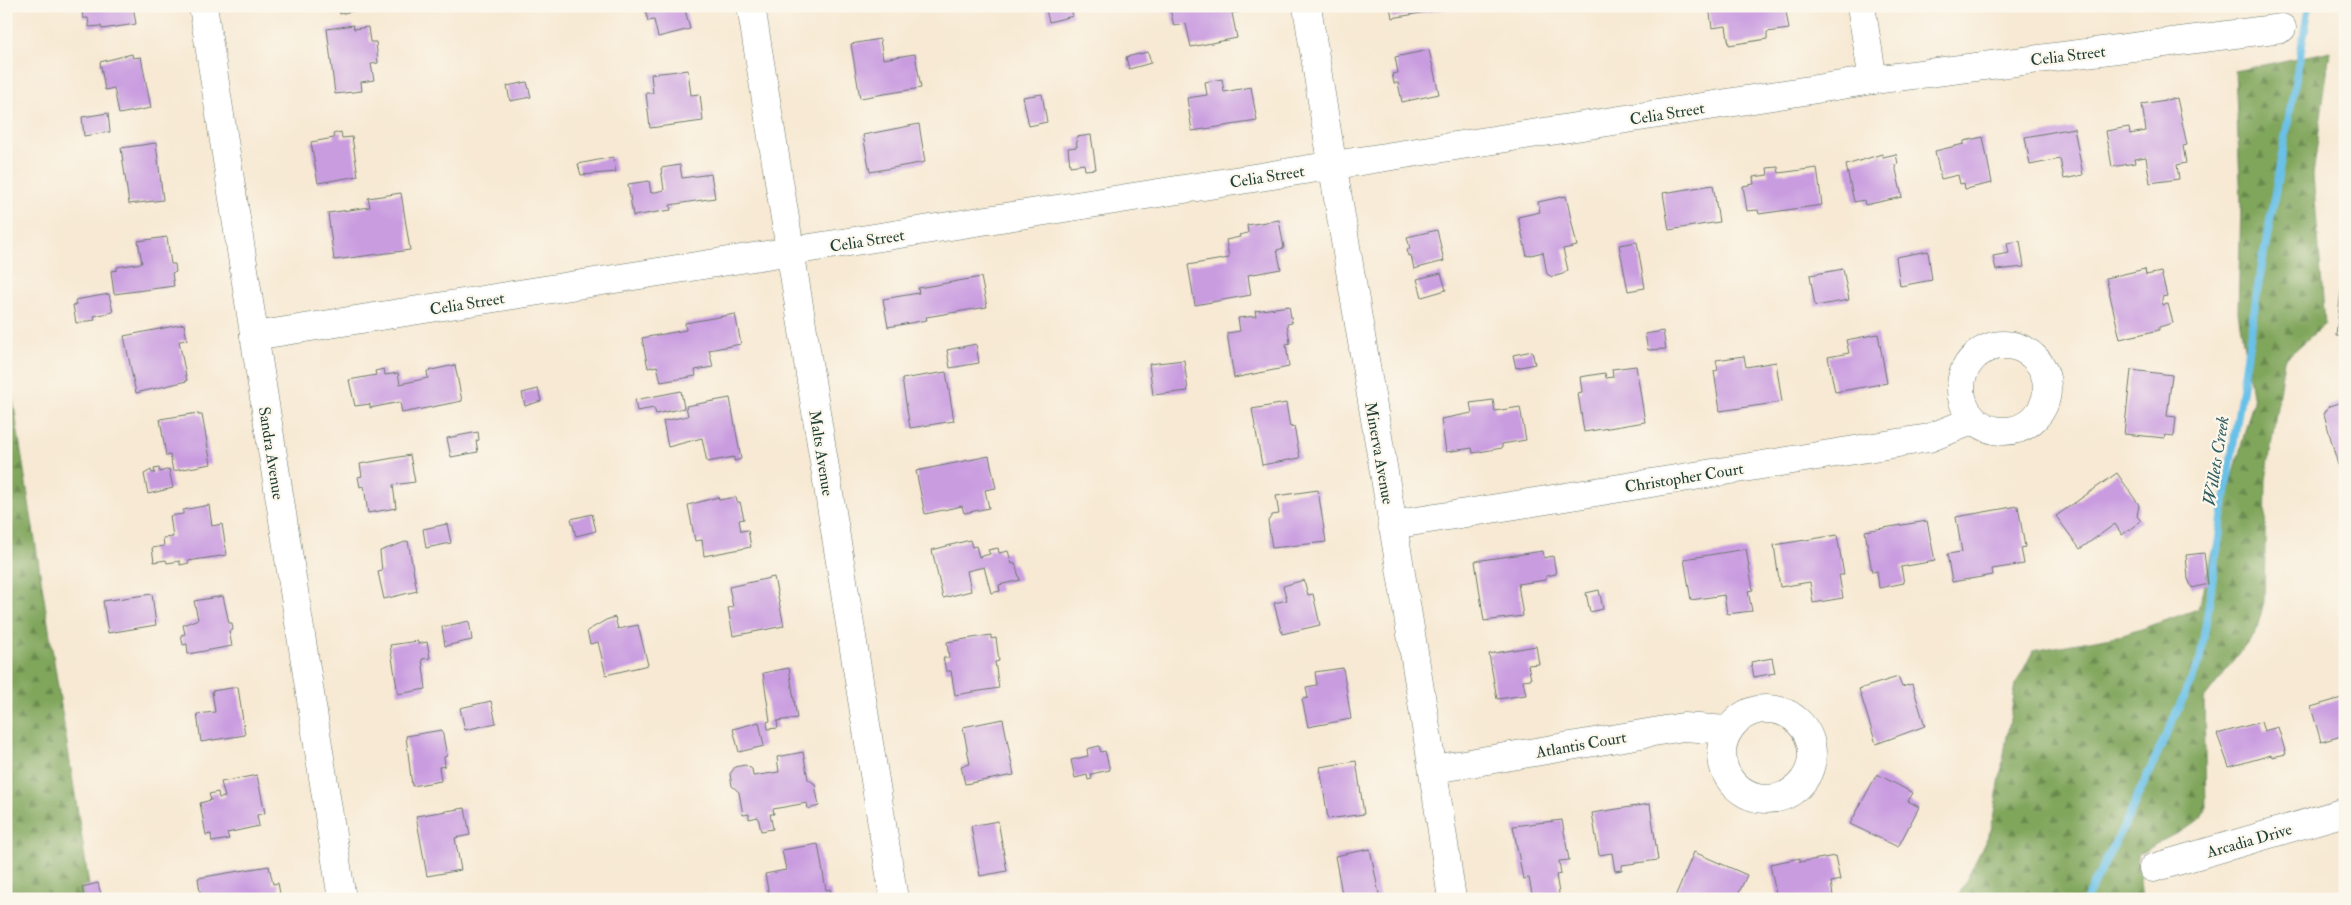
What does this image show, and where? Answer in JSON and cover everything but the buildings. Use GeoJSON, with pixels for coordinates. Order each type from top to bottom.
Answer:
{"type":"FeatureCollection","features":[{"type":"Feature","properties":{"kind":"street","name":"Sandra Avenue"},"geometry":{"type":"LineString","coordinates":[[203,6],[342,899]]}},
{"type":"Feature","properties":{"kind":"street","name":"Malts Avenue"},"geometry":{"type":"LineString","coordinates":[[751,6],[894,899]]}},
{"type":"Feature","properties":{"kind":"street","name":"Minerva Avenue"},"geometry":{"type":"LineString","coordinates":[[1307,6],[1434,769],[1452,899]]}},
{"type":"Feature","properties":{"kind":"street"},"geometry":{"type":"LineString","coordinates":[[1861,6],[1873,80]]}},
{"type":"Feature","properties":{"kind":"street","name":"Celia Street"},"geometry":{"type":"LineString","coordinates":[[254,336],[790,253],[1873,80],[2282,28]]}},
{"type":"Feature","properties":{"kind":"street","name":"Christopher Court"},"geometry":{"type":"LineString","coordinates":[[1392,525],[1930,438],[1974,420]]}},
{"type":"Feature","properties":{"kind":"street","name":"Atlantis Court"},"geometry":{"type":"LineString","coordinates":[[1434,769],[1683,726],[1729,730]]}},
{"type":"Feature","properties":{"kind":"street","name":"Arcadia Drive"},"geometry":{"type":"LineString","coordinates":[[2153,868],[2345,812]]}},
{"type":"Feature","properties":{"kind":"green space"},"geometry":{"type":"Polygon","coordinates":[[[2330,51],[2313,175],[2325,324],[2284,360],[2266,480],[2264,602],[2256,632],[2204,699],[2206,809],[2198,822],[2137,854],[2142,899],[1957,899],[1991,830],[2016,684],[2033,651],[2123,635],[2198,609],[2253,401],[2238,312],[2241,203],[2235,71],[2330,51]]]}},
{"type":"Feature","properties":{"kind":"green space"},"geometry":{"type":"Polygon","coordinates":[[[6,356],[82,839],[91,899],[6,899],[6,356]]]}},
{"type":"Feature","properties":{"kind":"waterway","name":"Willets Creek"},"geometry":{"type":"LineString","coordinates":[[2086,899],[2125,824],[2200,661],[2257,292],[2309,6]]}}]}
